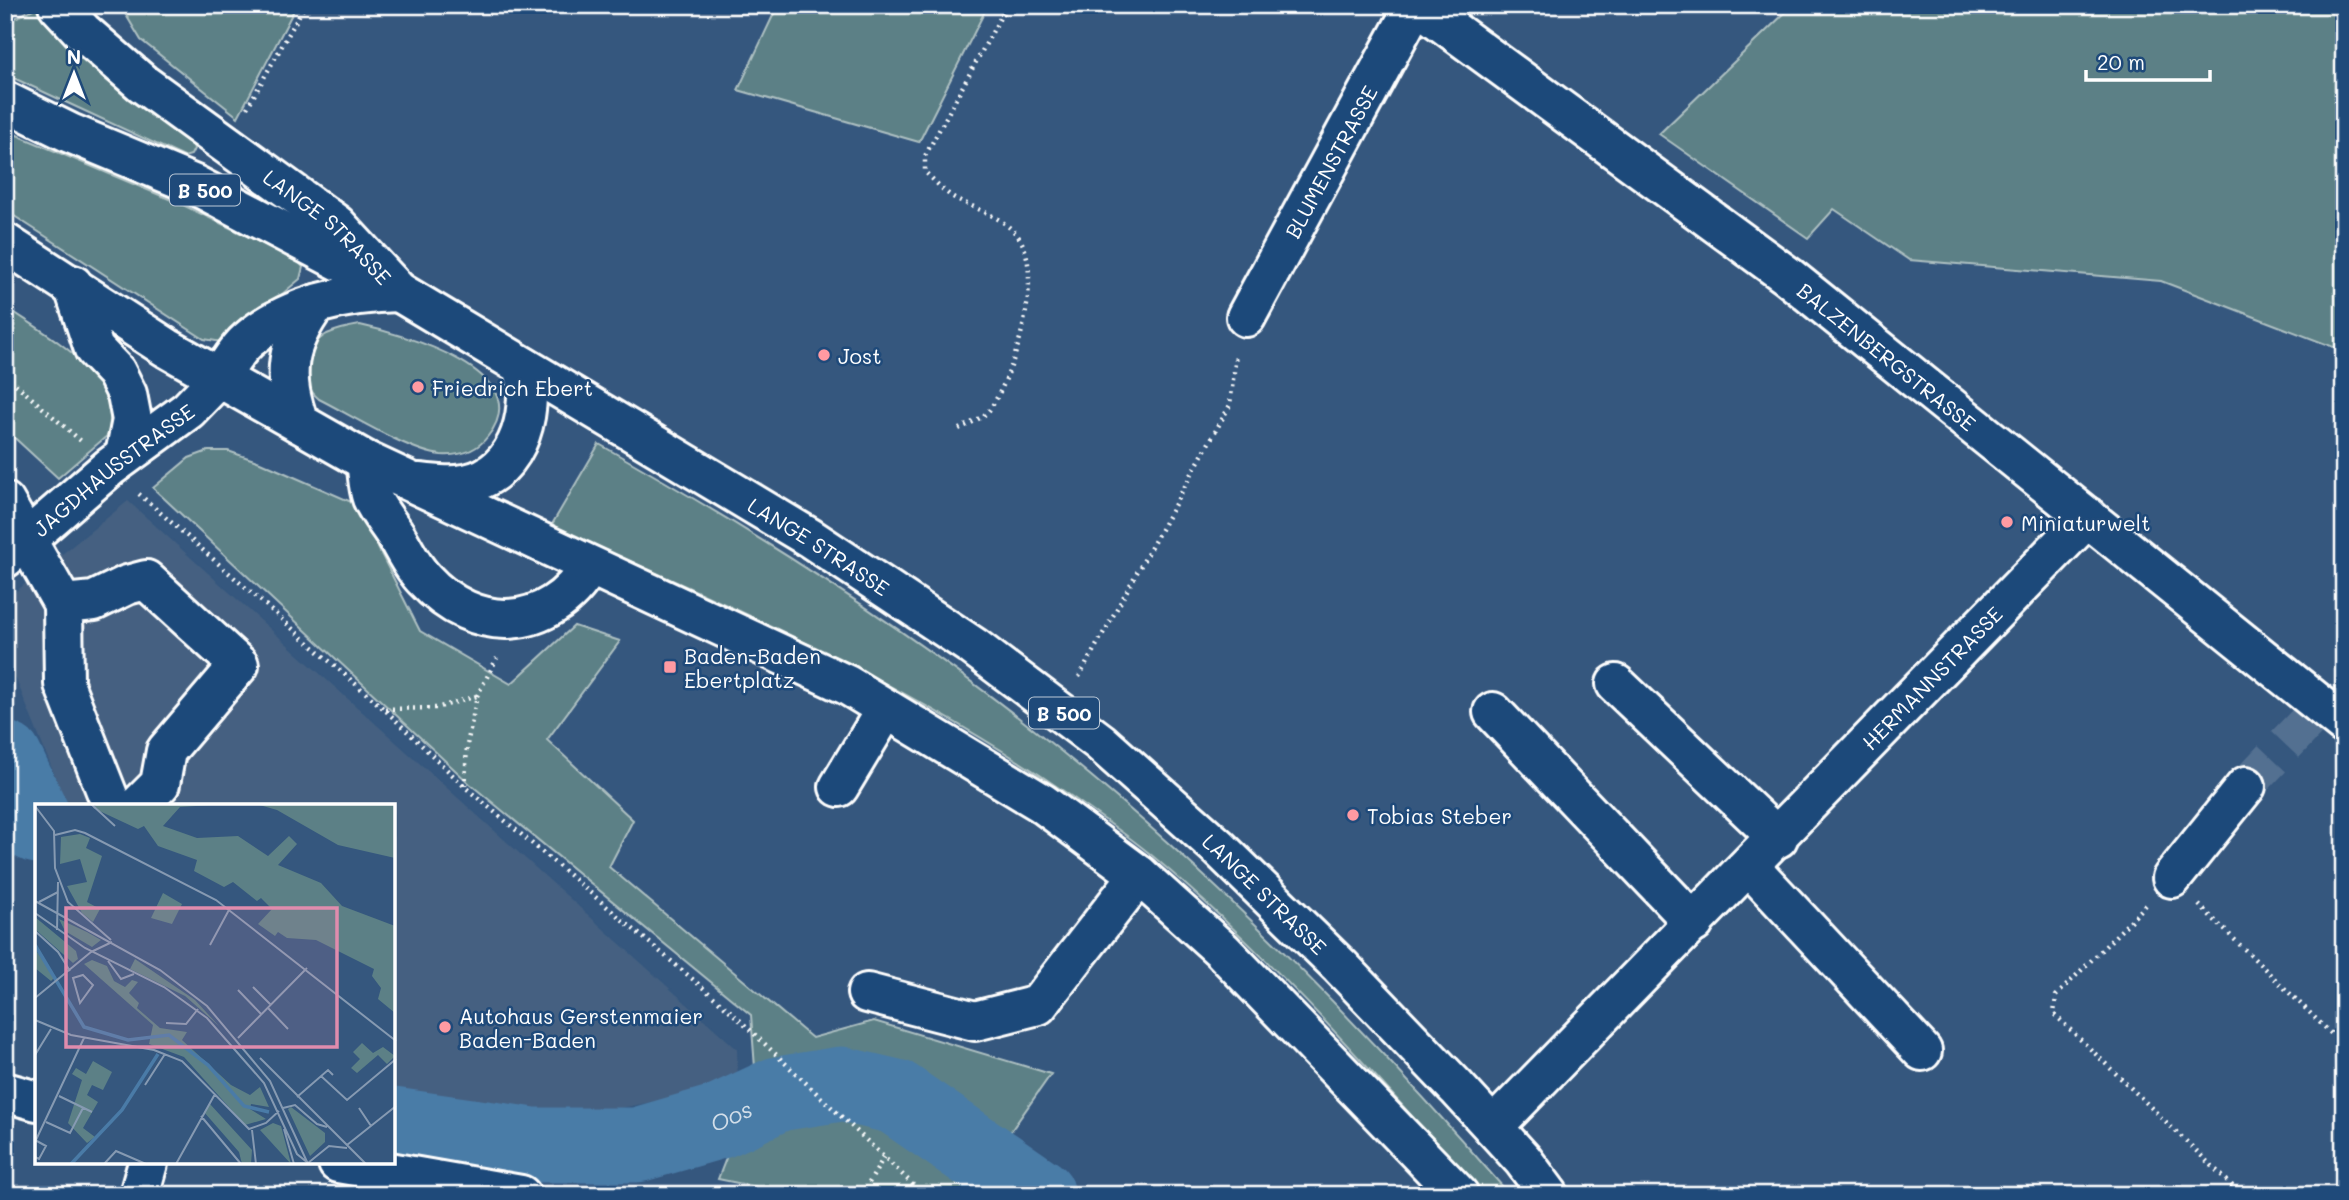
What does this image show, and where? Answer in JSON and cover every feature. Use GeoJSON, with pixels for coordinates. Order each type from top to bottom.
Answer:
{"type":"FeatureCollection","features":[{"type":"Feature","properties":{"kind":"main road","name":"LANGE STRASSE"},"geometry":{"type":"LineString","coordinates":[[58,5],[82,32],[142,83],[336,224],[399,292],[810,538],[1036,691],[1125,763],[1219,848],[1340,966],[1493,1127],[1523,1160],[1549,1195]]}},
{"type":"Feature","properties":{"kind":"main road","name":"BLUMENSTRASSE"},"geometry":{"type":"LineString","coordinates":[[1246,317],[1417,5]]}},
{"type":"Feature","properties":{"kind":"main road","name":"BALZENBERGSTRASSE"},"geometry":{"type":"LineString","coordinates":[[1417,5],[1789,277],[2344,724]]}},
{"type":"Feature","properties":{"kind":"main road","name":"B 500"},"geometry":{"type":"LineString","coordinates":[[5,101],[70,134],[195,186],[399,292]]}},
{"type":"Feature","properties":{"kind":"main road"},"geometry":{"type":"LineString","coordinates":[[5,243],[219,378],[366,461],[847,685],[1042,803],[1139,875],[1222,950],[1459,1195]]}},
{"type":"Feature","properties":{"kind":"main road"},"geometry":{"type":"LineString","coordinates":[[73,285],[94,349],[116,372],[127,394],[132,420],[130,473]]}},
{"type":"Feature","properties":{"kind":"main road"},"geometry":{"type":"LineString","coordinates":[[299,423],[290,401],[289,355],[297,329],[316,304],[374,292],[399,292]]}},
{"type":"Feature","properties":{"kind":"main road","name":"JAGDHAUSSTRASSE"},"geometry":{"type":"LineString","coordinates":[[17,549],[130,473],[219,378],[247,340],[275,321],[316,304]]}},
{"type":"Feature","properties":{"kind":"main road"},"geometry":{"type":"LineString","coordinates":[[410,482],[459,485],[488,476],[505,463],[522,433],[528,404],[524,367]]}},
{"type":"Feature","properties":{"kind":"main road"},"geometry":{"type":"LineString","coordinates":[[366,461],[372,499],[422,578],[443,596],[479,616],[500,621],[521,619],[554,606],[570,594],[589,567]]}},
{"type":"Feature","properties":{"kind":"main road"},"geometry":{"type":"LineString","coordinates":[[5,502],[17,549],[63,604],[64,684],[111,804]]}},
{"type":"Feature","properties":{"kind":"main road","name":"HERMANNSTRASSE"},"geometry":{"type":"LineString","coordinates":[[1493,1127],[1750,867],[2088,517]]}},
{"type":"Feature","properties":{"kind":"main road"},"geometry":{"type":"LineString","coordinates":[[63,604],[94,601],[127,584],[146,580],[239,665],[166,751],[160,784],[140,804]]}},
{"type":"Feature","properties":{"kind":"main road"},"geometry":{"type":"LineString","coordinates":[[1616,684],[1778,838]]}},
{"type":"Feature","properties":{"kind":"main road"},"geometry":{"type":"LineString","coordinates":[[839,786],[886,709]]}},
{"type":"Feature","properties":{"kind":"main road"},"geometry":{"type":"LineString","coordinates":[[1493,712],[1694,923]]}},
{"type":"Feature","properties":{"kind":"main road"},"geometry":{"type":"LineString","coordinates":[[2172,878],[2246,786]]}},
{"type":"Feature","properties":{"kind":"main road"},"geometry":{"type":"LineString","coordinates":[[1750,867],[1922,1051]]}},
{"type":"Feature","properties":{"kind":"main road"},"geometry":{"type":"LineString","coordinates":[[867,993],[975,1021],[1038,1005],[1139,875]]}},
{"type":"Feature","properties":{"kind":"main road"},"geometry":{"type":"LineString","coordinates":[[5,1092],[35,1100]]}},
{"type":"Feature","properties":{"kind":"main road","name":"LANGE STRASSE"},"geometry":{"type":"LineString","coordinates":[[1523,1160],[1568,1195]]}},
{"type":"Feature","properties":{"kind":"main road"},"geometry":{"type":"LineString","coordinates":[[139,1195],[147,1165]]}},
{"type":"Feature","properties":{"kind":"main road"},"geometry":{"type":"LineString","coordinates":[[349,1165],[521,1195]]}},
{"type":"Feature","properties":{"kind":"path"},"geometry":{"type":"LineString","coordinates":[[5,10],[16,5]]}},
{"type":"Feature","properties":{"kind":"path"},"geometry":{"type":"LineString","coordinates":[[242,117],[305,5]]}},
{"type":"Feature","properties":{"kind":"path"},"geometry":{"type":"LineString","coordinates":[[959,429],[989,411],[1023,337],[1028,279],[1026,260],[1019,237],[1001,220],[950,195],[925,172],[925,156],[1007,5]]}},
{"type":"Feature","properties":{"kind":"path"},"geometry":{"type":"LineString","coordinates":[[1079,678],[1230,405],[1233,367],[1246,317]]}},
{"type":"Feature","properties":{"kind":"path"},"geometry":{"type":"LineString","coordinates":[[5,375],[85,444]]}},
{"type":"Feature","properties":{"kind":"path"},"geometry":{"type":"LineString","coordinates":[[130,473],[465,787],[729,1009],[924,1195]]}},
{"type":"Feature","properties":{"kind":"path"},"geometry":{"type":"LineString","coordinates":[[465,787],[467,745],[477,696],[499,655]]}},
{"type":"Feature","properties":{"kind":"path"},"geometry":{"type":"LineString","coordinates":[[384,709],[436,708],[477,696]]}},
{"type":"Feature","properties":{"kind":"path"},"geometry":{"type":"LineString","coordinates":[[2242,1195],[2054,1014],[2056,996],[2172,878],[2344,1045]]}},
{"type":"Feature","properties":{"kind":"path"},"geometry":{"type":"LineString","coordinates":[[862,1195],[884,1157]]}},
{"type":"Feature","properties":{"kind":"shaded area"},"geometry":{"type":"Polygon","coordinates":[[[128,501],[737,1049],[738,1086],[540,1123],[396,1107],[396,804],[66,804],[5,652],[5,600],[128,501]]]}},
{"type":"Feature","properties":{"kind":"green space"},"geometry":{"type":"Polygon","coordinates":[[[120,5],[286,5],[294,10],[238,117],[141,40],[120,5]]]}},
{"type":"Feature","properties":{"kind":"green space"},"geometry":{"type":"Polygon","coordinates":[[[778,5],[988,5],[919,142],[738,90],[778,5]]]}},
{"type":"Feature","properties":{"kind":"green space"},"geometry":{"type":"Polygon","coordinates":[[[1784,5],[2344,5],[2344,351],[2161,281],[1909,260],[1834,209],[1808,238],[1659,134],[1788,10],[1784,5]]]}},
{"type":"Feature","properties":{"kind":"green space"},"geometry":{"type":"Polygon","coordinates":[[[39,6],[74,45],[192,142],[194,149],[191,155],[184,157],[5,74],[5,23],[39,6]]]}},
{"type":"Feature","properties":{"kind":"green space"},"geometry":{"type":"Polygon","coordinates":[[[5,130],[181,204],[298,261],[303,267],[300,279],[230,338],[222,342],[204,339],[5,210],[5,130]]]}},
{"type":"Feature","properties":{"kind":"green space"},"geometry":{"type":"Polygon","coordinates":[[[5,306],[78,358],[94,375],[105,393],[110,413],[108,435],[58,478],[5,429],[5,306]]]}},
{"type":"Feature","properties":{"kind":"green space"},"geometry":{"type":"Polygon","coordinates":[[[360,325],[432,347],[459,360],[481,375],[495,393],[499,413],[484,441],[473,449],[454,455],[428,452],[397,440],[319,399],[312,392],[305,374],[305,365],[312,348],[327,334],[360,325]]]}},
{"type":"Feature","properties":{"kind":"green space"},"geometry":{"type":"Polygon","coordinates":[[[599,444],[768,544],[879,617],[986,693],[1101,784],[1225,895],[1343,1012],[1510,1195],[1483,1195],[1328,1024],[1247,942],[1151,854],[1068,794],[945,716],[881,681],[751,616],[551,526],[599,444]]]}},
{"type":"Feature","properties":{"kind":"green space"},"geometry":{"type":"Polygon","coordinates":[[[208,451],[228,451],[260,462],[356,504],[420,631],[511,684],[574,626],[620,641],[547,740],[633,820],[609,867],[812,1038],[874,1021],[1051,1074],[1006,1138],[1074,1195],[796,1195],[718,1179],[756,1081],[751,1015],[470,784],[153,488],[189,458],[208,451]]]}},
{"type":"Feature","properties":{"kind":"waterway","name":"Oos"},"geometry":{"type":"LineString","coordinates":[[5,759],[35,822]]}},
{"type":"Feature","properties":{"kind":"waterway","name":"Oos"},"geometry":{"type":"LineString","coordinates":[[396,1125],[534,1145],[637,1145],[720,1121],[778,1094],[841,1084],[896,1097],[1038,1195]]}},
{"type":"Feature","properties":{"kind":"tunnel"},"geometry":{"type":"LineString","coordinates":[[2246,786],[2322,706]]}},
{"type":"Feature","properties":{"kind":"place","name":"Jost"},"geometry":{"type":"Point","coordinates":[824,355]}},
{"type":"Feature","properties":{"kind":"place","name":"Friedrich Ebert"},"geometry":{"type":"Point","coordinates":[418,387]}},
{"type":"Feature","properties":{"kind":"place","name":"Miniaturwelt"},"geometry":{"type":"Point","coordinates":[2007,522]}},
{"type":"Feature","properties":{"kind":"place","name":"Baden-Baden Ebertplatz"},"geometry":{"type":"Point","coordinates":[670,667]}},
{"type":"Feature","properties":{"kind":"place","name":"Tobias Steber"},"geometry":{"type":"Point","coordinates":[1353,815]}},
{"type":"Feature","properties":{"kind":"place","name":"Autohaus Gerstenmaier Baden-Baden"},"geometry":{"type":"Point","coordinates":[445,1027]}}]}
